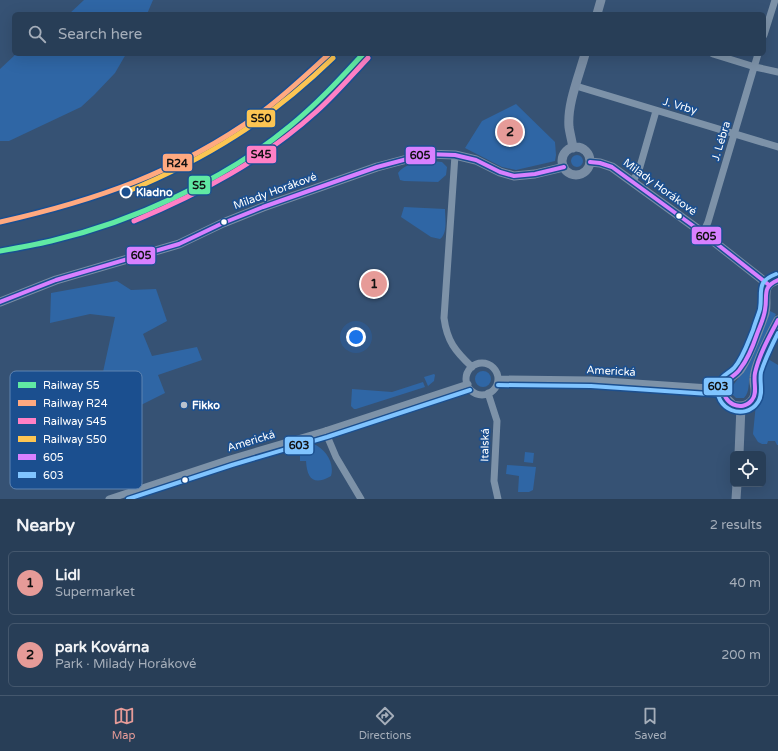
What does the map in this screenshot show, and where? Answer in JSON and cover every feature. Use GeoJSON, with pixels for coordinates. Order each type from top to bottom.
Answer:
{"type":"FeatureCollection","features":[{"type":"Feature","properties":{"kind":"main road"},"geometry":{"type":"LineString","coordinates":[[598,12],[601,0]]}},
{"type":"Feature","properties":{"kind":"main road"},"geometry":{"type":"LineString","coordinates":[[573,148],[569,118],[571,103],[584,56]]}},
{"type":"Feature","properties":{"kind":"main road"},"geometry":{"type":"LineString","coordinates":[[573,148],[585,151],[590,162],[585,171],[579,175],[571,174],[564,167],[562,160],[565,154],[573,148]]}},
{"type":"Feature","properties":{"kind":"main road","name":"Milady Horákové"},"geometry":{"type":"LineString","coordinates":[[0,302],[56,280],[179,244],[223,223],[263,207],[377,167],[426,154],[455,155],[476,160],[500,172],[514,176],[535,174],[564,167]]}},
{"type":"Feature","properties":{"kind":"main road","name":"Milady Horákové"},"geometry":{"type":"LineString","coordinates":[[590,162],[600,163],[612,167],[633,181],[769,284]]}},
{"type":"Feature","properties":{"kind":"main road"},"geometry":{"type":"LineString","coordinates":[[778,280],[769,284],[766,292],[766,309],[757,334],[740,370],[727,380],[724,389],[725,397],[735,406],[741,406],[749,403],[755,396],[755,372],[766,343],[778,320]]}},
{"type":"Feature","properties":{"kind":"main road"},"geometry":{"type":"LineString","coordinates":[[739,451],[741,406]]}},
{"type":"Feature","properties":{"kind":"main road"},"geometry":{"type":"LineString","coordinates":[[736,499],[737,487]]}},
{"type":"Feature","properties":{"kind":"street"},"geometry":{"type":"LineString","coordinates":[[766,29],[775,1]]}},
{"type":"Feature","properties":{"kind":"street"},"geometry":{"type":"LineString","coordinates":[[719,56],[755,67],[778,72]]}},
{"type":"Feature","properties":{"kind":"street","name":"J. Lébra"},"geometry":{"type":"LineString","coordinates":[[703,233],[708,222],[758,56]]}},
{"type":"Feature","properties":{"kind":"street","name":"J. Vrby"},"geometry":{"type":"LineString","coordinates":[[576,86],[778,147]]}},
{"type":"Feature","properties":{"kind":"street"},"geometry":{"type":"LineString","coordinates":[[633,181],[639,170],[656,111]]}},
{"type":"Feature","properties":{"kind":"street"},"geometry":{"type":"LineString","coordinates":[[455,155],[444,318],[446,331],[453,348],[472,367]]}},
{"type":"Feature","properties":{"kind":"street"},"geometry":{"type":"LineString","coordinates":[[480,364],[489,365],[495,370],[498,378],[495,389],[488,394],[477,394],[470,389],[467,375],[472,367],[480,364]]}},
{"type":"Feature","properties":{"kind":"street","name":"Americká"},"geometry":{"type":"LineString","coordinates":[[498,378],[591,380],[724,389]]}},
{"type":"Feature","properties":{"kind":"street","name":"Americká"},"geometry":{"type":"LineString","coordinates":[[142,488],[237,457],[325,431],[468,384]]}},
{"type":"Feature","properties":{"kind":"street","name":"Italská"},"geometry":{"type":"LineString","coordinates":[[488,394],[497,421],[494,481],[498,499]]}},
{"type":"Feature","properties":{"kind":"street"},"geometry":{"type":"LineString","coordinates":[[325,431],[336,457],[361,499]]}},
{"type":"Feature","properties":{"kind":"street","name":"Americká"},"geometry":{"type":"LineString","coordinates":[[109,499],[139,489]]}},
{"type":"Feature","properties":{"kind":"shaded area"},"geometry":{"type":"Polygon","coordinates":[[[84,0],[153,0],[148,12],[71,12],[84,0]]]}},
{"type":"Feature","properties":{"kind":"shaded area"},"geometry":{"type":"Polygon","coordinates":[[[14,56],[125,56],[115,73],[81,107],[9,141],[0,141],[0,69],[14,56]]]}},
{"type":"Feature","properties":{"kind":"shaded area"},"geometry":{"type":"Polygon","coordinates":[[[516,104],[555,142],[555,161],[516,170],[502,167],[465,148],[482,121],[516,104]]]}},
{"type":"Feature","properties":{"kind":"shaded area"},"geometry":{"type":"Polygon","coordinates":[[[575,155],[579,155],[583,161],[579,167],[575,167],[571,163],[571,159],[575,155]]]}},
{"type":"Feature","properties":{"kind":"shaded area"},"geometry":{"type":"Polygon","coordinates":[[[424,162],[442,162],[447,167],[446,175],[438,182],[400,180],[398,173],[406,166],[424,162]]]}},
{"type":"Feature","properties":{"kind":"shaded area"},"geometry":{"type":"Polygon","coordinates":[[[404,207],[445,209],[446,225],[443,236],[440,239],[431,237],[401,217],[404,207]]]}},
{"type":"Feature","properties":{"kind":"shaded area"},"geometry":{"type":"Polygon","coordinates":[[[117,281],[131,290],[156,289],[167,321],[143,334],[152,356],[197,347],[202,360],[158,375],[165,393],[142,404],[142,371],[103,371],[115,317],[90,314],[50,323],[51,293],[117,281]]]}},
{"type":"Feature","properties":{"kind":"shaded area"},"geometry":{"type":"Polygon","coordinates":[[[770,311],[776,314],[752,367],[746,396],[744,398],[736,398],[732,394],[731,388],[740,376],[770,311]]]}},
{"type":"Feature","properties":{"kind":"shaded area"},"geometry":{"type":"Polygon","coordinates":[[[768,359],[778,365],[778,445],[775,441],[768,441],[767,444],[762,444],[758,442],[753,434],[758,383],[768,359]]]}},
{"type":"Feature","properties":{"kind":"shaded area"},"geometry":{"type":"Polygon","coordinates":[[[483,371],[489,373],[491,379],[489,385],[483,387],[477,385],[475,379],[477,373],[483,371]]]}},
{"type":"Feature","properties":{"kind":"shaded area"},"geometry":{"type":"Polygon","coordinates":[[[434,374],[434,381],[428,386],[424,377],[434,374]]]}},
{"type":"Feature","properties":{"kind":"shaded area"},"geometry":{"type":"Polygon","coordinates":[[[423,382],[425,387],[356,409],[351,406],[352,389],[392,392],[423,382]]]}},
{"type":"Feature","properties":{"kind":"shaded area"},"geometry":{"type":"Polygon","coordinates":[[[313,444],[325,452],[332,466],[331,476],[325,479],[312,479],[308,472],[306,461],[300,461],[300,454],[296,447],[313,444]]]}},
{"type":"Feature","properties":{"kind":"shaded area"},"geometry":{"type":"Polygon","coordinates":[[[525,452],[534,453],[533,463],[524,462],[525,452]]]}},
{"type":"Feature","properties":{"kind":"shaded area"},"geometry":{"type":"Polygon","coordinates":[[[507,465],[536,467],[533,490],[529,492],[518,492],[519,476],[506,474],[507,465]]]}},
{"type":"Feature","properties":{"kind":"rail line","name":"R24"},"geometry":{"type":"LineString","coordinates":[[0,222],[35,214],[102,194],[135,182],[198,153],[258,115],[294,86],[327,56]]}},
{"type":"Feature","properties":{"kind":"rail line","name":"S5"},"geometry":{"type":"LineString","coordinates":[[0,251],[51,241],[113,223],[145,211],[207,181],[237,164],[264,146],[300,118],[361,56]]}},
{"type":"Feature","properties":{"kind":"rail line","name":"S50"},"geometry":{"type":"LineString","coordinates":[[126,192],[184,165],[236,136],[285,100],[333,58]]}},
{"type":"Feature","properties":{"kind":"rail line","name":"S45"},"geometry":{"type":"LineString","coordinates":[[134,221],[207,187],[253,160],[275,145],[324,105],[368,58]]}},
{"type":"Feature","properties":{"kind":"transit line","name":"605"},"geometry":{"type":"LineString","coordinates":[[0,302],[56,280],[179,244],[223,223],[263,207],[377,167],[426,154],[455,155],[476,160],[500,172],[514,176],[535,174],[564,167]]}},
{"type":"Feature","properties":{"kind":"transit line","name":"605"},"geometry":{"type":"LineString","coordinates":[[590,162],[600,163],[612,167],[703,233],[769,285]]}},
{"type":"Feature","properties":{"kind":"transit line","name":"603"},"geometry":{"type":"LineString","coordinates":[[776,274],[769,277],[762,284],[760,309],[743,355],[734,368],[722,377],[719,382],[718,393],[720,401],[725,406],[738,412],[746,411],[758,402],[761,395],[761,372],[778,333]]}},
{"type":"Feature","properties":{"kind":"transit line","name":"605"},"geometry":{"type":"LineString","coordinates":[[778,280],[767,289],[764,316],[748,357],[738,371],[725,384],[724,393],[729,402],[738,406],[743,406],[748,404],[754,397],[757,366],[778,320]]}},
{"type":"Feature","properties":{"kind":"transit line","name":"603"},"geometry":{"type":"LineString","coordinates":[[498,385],[591,386],[724,395]]}},
{"type":"Feature","properties":{"kind":"transit line","name":"603"},"geometry":{"type":"LineString","coordinates":[[128,499],[232,465],[327,437],[470,390]]}},
{"type":"Feature","properties":{"kind":"place","name":"park Kovárna"},"geometry":{"type":"Point","coordinates":[510,132]}},
{"type":"Feature","properties":{"kind":"place","name":"Kladno"},"geometry":{"type":"Point","coordinates":[126,192]}},
{"type":"Feature","properties":{"kind":"place","name":"Lidl"},"geometry":{"type":"Point","coordinates":[374,284]}},
{"type":"Feature","properties":{"kind":"place","name":"Fikko"},"geometry":{"type":"Point","coordinates":[184,405]}}]}
